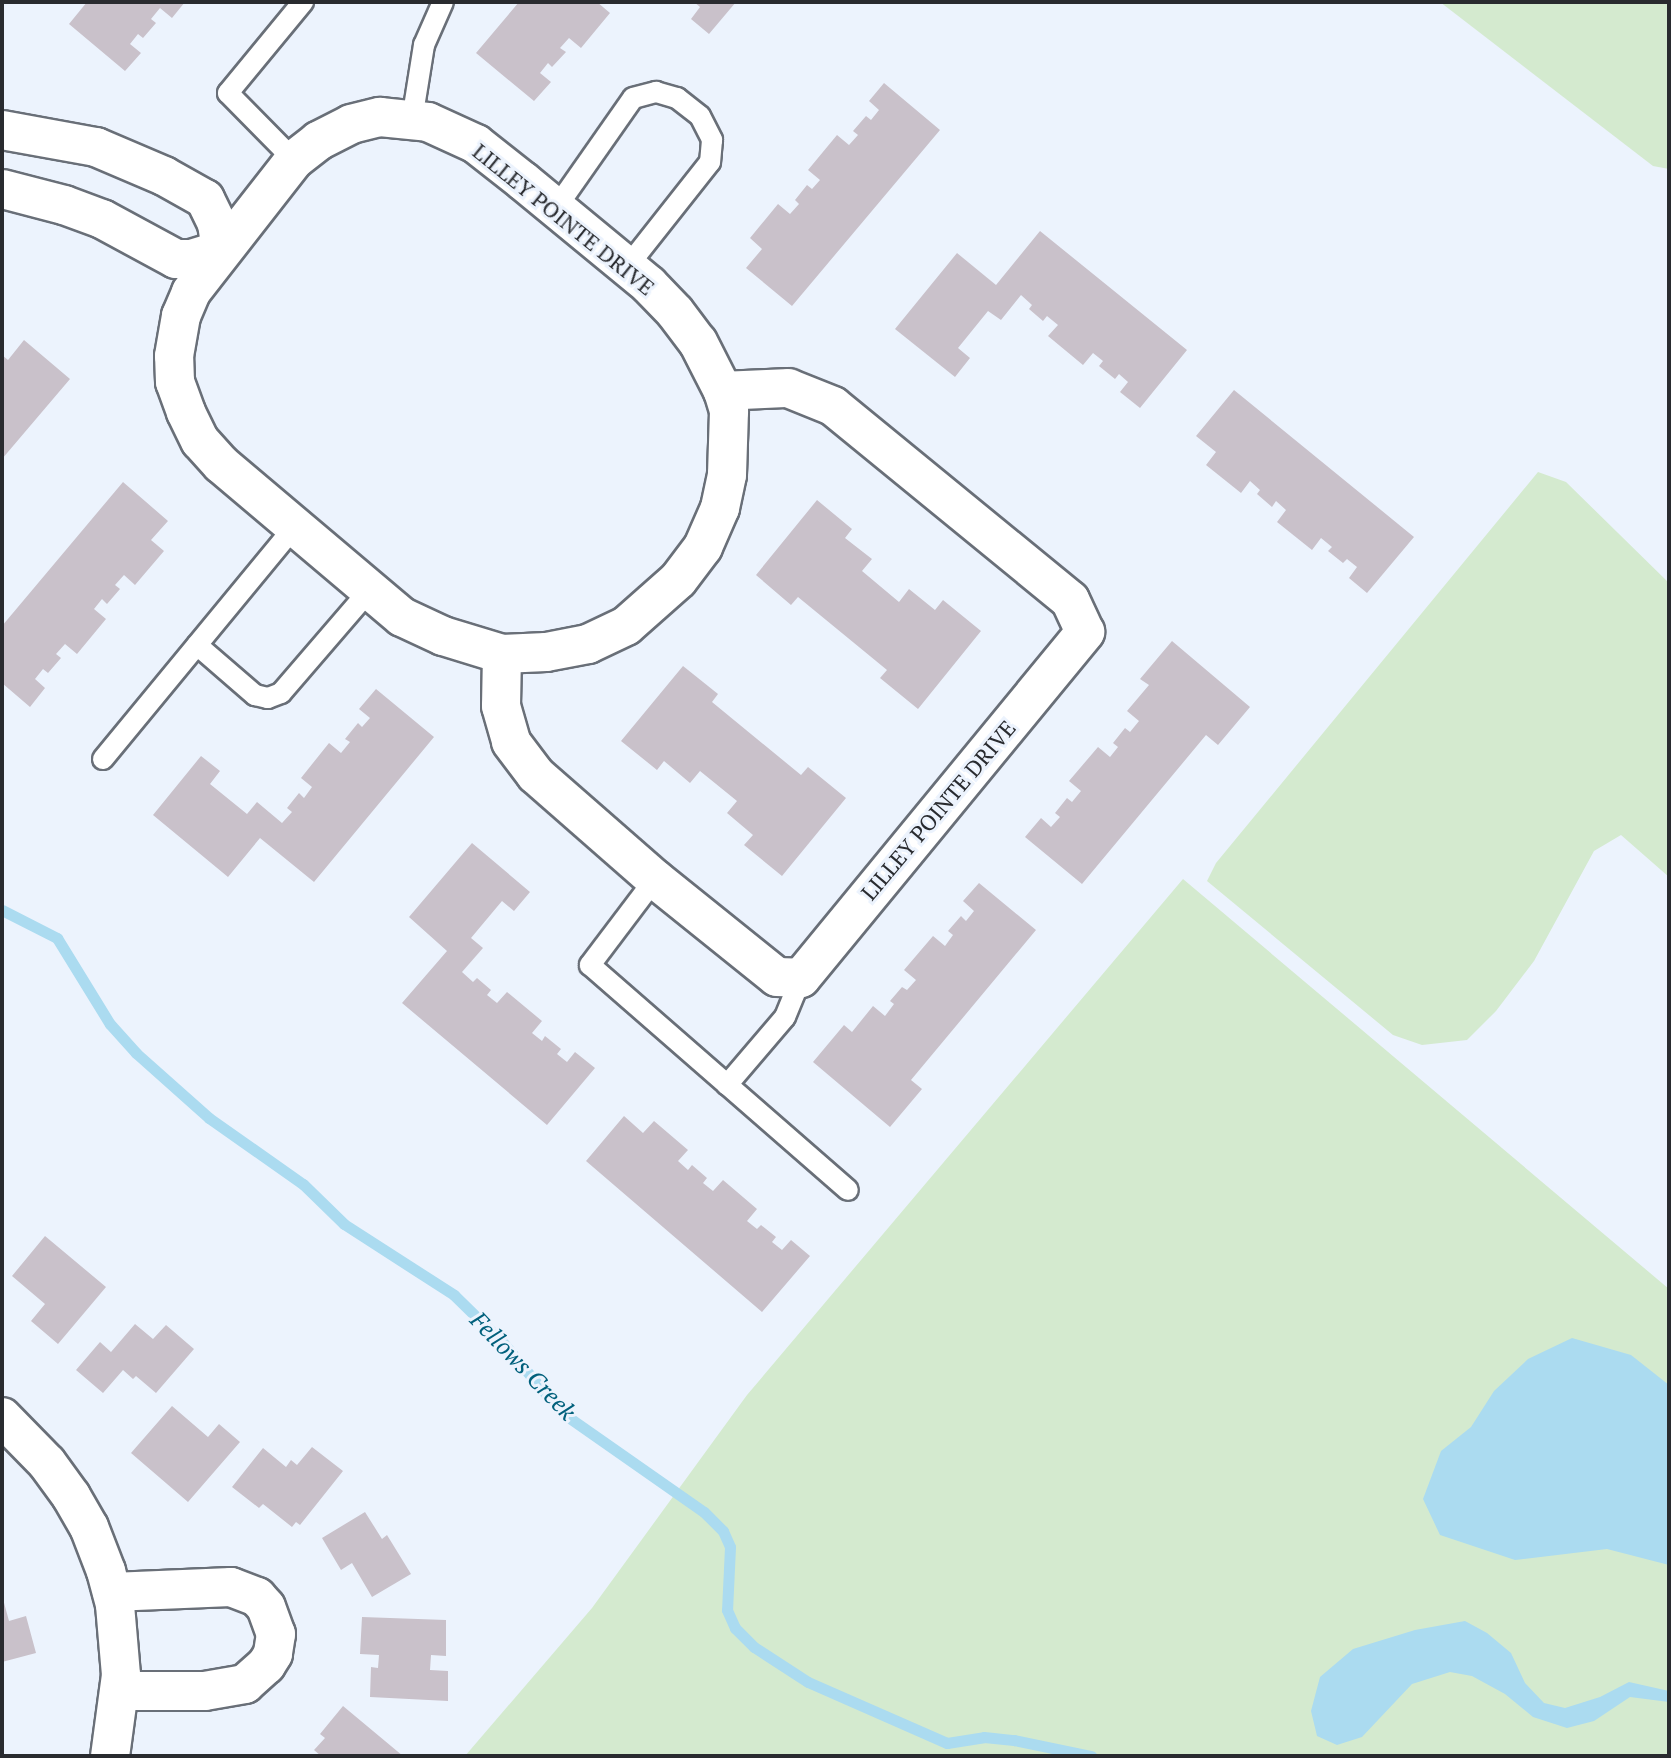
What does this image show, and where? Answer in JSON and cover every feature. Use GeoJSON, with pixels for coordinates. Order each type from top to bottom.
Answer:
{"type":"FeatureCollection","features":[{"type":"Feature","properties":{"kind":"street","name":"LILLEY POINTE DRIVE"},"geometry":{"type":"LineString","coordinates":[[380,117],[428,122],[476,144],[556,208],[675,312],[698,342],[723,391],[729,411],[725,486],[703,547],[678,580],[626,626],[588,644],[546,652],[502,654],[443,636],[402,617],[368,592],[221,464],[200,441],[175,382],[174,356],[181,316],[191,292],[221,250],[294,160],[318,141],[351,124],[380,117]]}},
{"type":"Feature","properties":{"kind":"street"},"geometry":{"type":"LineString","coordinates":[[2,168],[9,131],[96,147],[164,176],[205,199],[217,224],[221,250],[192,259],[176,259],[102,219],[2,189]]}},
{"type":"Feature","properties":{"kind":"street","name":"LILLEY POINTE DRIVE"},"geometry":{"type":"LineString","coordinates":[[723,391],[788,388],[833,406],[1070,600],[1085,632],[801,978]]}},
{"type":"Feature","properties":{"kind":"street"},"geometry":{"type":"LineString","coordinates":[[502,654],[501,706],[511,742],[536,775],[655,879],[777,977],[801,978]]}},
{"type":"Feature","properties":{"kind":"street"},"geometry":{"type":"LineString","coordinates":[[2,1417],[47,1463],[71,1496],[89,1527],[112,1592],[120,1640],[120,1691],[110,1756]]}},
{"type":"Feature","properties":{"kind":"street"},"geometry":{"type":"LineString","coordinates":[[112,1592],[231,1587],[257,1597],[266,1607],[276,1634],[273,1654],[245,1684],[205,1691],[120,1691]]}},
{"type":"Feature","properties":{"kind":"lane"},"geometry":{"type":"LineString","coordinates":[[294,160],[228,93],[303,2]]}},
{"type":"Feature","properties":{"kind":"lane"},"geometry":{"type":"LineString","coordinates":[[412,120],[424,45],[443,2]]}},
{"type":"Feature","properties":{"kind":"lane"},"geometry":{"type":"LineString","coordinates":[[556,208],[633,98],[656,92],[677,98],[700,116],[712,140],[710,162],[627,267]]}},
{"type":"Feature","properties":{"kind":"lane"},"geometry":{"type":"LineString","coordinates":[[103,759],[294,527]]}},
{"type":"Feature","properties":{"kind":"lane"},"geometry":{"type":"LineString","coordinates":[[197,645],[255,695],[268,698],[281,693],[368,592]]}},
{"type":"Feature","properties":{"kind":"lane"},"geometry":{"type":"LineString","coordinates":[[655,879],[590,965],[848,1190]]}},
{"type":"Feature","properties":{"kind":"lane"},"geometry":{"type":"LineString","coordinates":[[727,1085],[785,1017],[801,978]]}},
{"type":"Feature","properties":{"kind":"green space"},"geometry":{"type":"Polygon","coordinates":[[[1440,2],[1669,2],[1669,169],[1653,166],[1440,2]]]}},
{"type":"Feature","properties":{"kind":"green space"},"geometry":{"type":"Polygon","coordinates":[[[1538,472],[1566,482],[1669,583],[1669,877],[1621,835],[1594,851],[1534,961],[1496,1011],[1467,1040],[1422,1045],[1393,1035],[1207,881],[1216,863],[1538,472]]]}},
{"type":"Feature","properties":{"kind":"green space"},"geometry":{"type":"Polygon","coordinates":[[[1183,879],[1669,1289],[1669,1756],[465,1756],[592,1608],[747,1395],[1183,879]]]}},
{"type":"Feature","properties":{"kind":"water"},"geometry":{"type":"Polygon","coordinates":[[[1572,1338],[1631,1355],[1669,1385],[1669,1565],[1607,1549],[1515,1560],[1440,1535],[1423,1499],[1441,1451],[1471,1427],[1494,1391],[1528,1359],[1572,1338]]]}},
{"type":"Feature","properties":{"kind":"water"},"geometry":{"type":"Polygon","coordinates":[[[1465,1621],[1487,1633],[1511,1653],[1525,1683],[1544,1703],[1565,1708],[1600,1697],[1629,1682],[1669,1691],[1669,1702],[1630,1697],[1594,1721],[1567,1728],[1533,1717],[1505,1694],[1472,1676],[1450,1672],[1412,1684],[1362,1737],[1337,1745],[1317,1736],[1311,1711],[1320,1677],[1353,1649],[1415,1630],[1465,1621]]]}},
{"type":"Feature","properties":{"kind":"building"},"geometry":{"type":"Polygon","coordinates":[[[87,2],[185,2],[172,18],[160,8],[151,19],[156,23],[143,38],[138,34],[130,44],[141,53],[125,71],[69,24],[87,2]]]}},
{"type":"Feature","properties":{"kind":"building"},"geometry":{"type":"Polygon","coordinates":[[[519,2],[597,2],[610,13],[581,48],[569,38],[560,48],[566,52],[552,67],[548,63],[540,73],[551,82],[534,101],[476,53],[519,2]]]}},
{"type":"Feature","properties":{"kind":"building"},"geometry":{"type":"Polygon","coordinates":[[[694,2],[736,2],[709,34],[691,19],[700,7],[694,2]]]}},
{"type":"Feature","properties":{"kind":"building"},"geometry":{"type":"Polygon","coordinates":[[[884,83],[940,130],[792,306],[746,268],[762,249],[750,238],[778,204],[790,214],[799,204],[795,200],[807,185],[812,189],[820,180],[808,170],[837,135],[849,145],[858,135],[853,131],[866,116],[871,120],[879,110],[869,101],[884,83]]]}},
{"type":"Feature","properties":{"kind":"building"},"geometry":{"type":"Polygon","coordinates":[[[1040,231],[1187,350],[1140,408],[1120,392],[1128,382],[1119,374],[1115,379],[1099,366],[1103,361],[1093,353],[1083,365],[1048,336],[1058,325],[1047,316],[1043,321],[1029,309],[1032,305],[1021,295],[1001,320],[988,311],[958,348],[970,358],[955,377],[895,329],[957,253],[996,285],[1040,231]]]}},
{"type":"Feature","properties":{"kind":"building"},"geometry":{"type":"Polygon","coordinates":[[[24,340],[70,379],[2,459],[2,355],[8,360],[24,340]]]}},
{"type":"Feature","properties":{"kind":"building"},"geometry":{"type":"Polygon","coordinates":[[[1234,390],[1414,537],[1367,593],[1349,578],[1357,567],[1347,559],[1343,563],[1328,551],[1332,547],[1321,538],[1312,550],[1277,522],[1286,510],[1276,501],[1272,507],[1257,494],[1260,490],[1250,481],[1241,493],[1206,465],[1216,452],[1196,436],[1234,390]]]}},
{"type":"Feature","properties":{"kind":"building"},"geometry":{"type":"Polygon","coordinates":[[[123,482],[168,521],[151,540],[164,551],[135,585],[124,575],[115,585],[120,589],[107,604],[102,599],[94,609],[106,619],[77,654],[65,644],[56,654],[61,658],[48,673],[43,669],[35,679],[45,688],[30,707],[2,683],[2,626],[123,482]]]}},
{"type":"Feature","properties":{"kind":"building"},"geometry":{"type":"Polygon","coordinates":[[[817,500],[852,529],[845,538],[872,559],[862,571],[899,602],[909,589],[935,610],[943,600],[981,631],[918,709],[880,678],[887,670],[798,597],[791,605],[756,575],[817,500]]]}},
{"type":"Feature","properties":{"kind":"building"},"geometry":{"type":"Polygon","coordinates":[[[1172,641],[1250,707],[1218,745],[1206,735],[1082,884],[1025,837],[1041,818],[1051,827],[1060,817],[1055,813],[1067,798],[1072,802],[1081,791],[1069,781],[1098,747],[1110,757],[1118,747],[1113,743],[1125,728],[1130,732],[1139,721],[1127,711],[1149,685],[1140,679],[1172,641]]]}},
{"type":"Feature","properties":{"kind":"building"},"geometry":{"type":"Polygon","coordinates":[[[683,666],[718,694],[712,702],[801,775],[808,767],[846,798],[782,876],[744,845],[753,835],[727,813],[737,801],[700,771],[690,783],[664,761],[657,770],[621,741],[683,666]]]}},
{"type":"Feature","properties":{"kind":"building"},"geometry":{"type":"Polygon","coordinates":[[[376,689],[434,737],[314,882],[260,838],[228,877],[153,815],[201,756],[220,771],[210,784],[247,814],[257,802],[282,823],[292,812],[287,808],[299,793],[304,798],[312,787],[301,778],[329,743],[341,753],[350,742],[345,739],[358,723],[362,727],[370,718],[359,709],[376,689]]]}},
{"type":"Feature","properties":{"kind":"building"},"geometry":{"type":"Polygon","coordinates":[[[472,843],[530,892],[514,911],[502,901],[471,938],[483,948],[462,972],[473,982],[477,978],[491,990],[487,995],[497,1003],[507,992],[542,1021],[532,1033],[542,1041],[545,1036],[561,1049],[557,1054],[567,1062],[575,1052],[595,1068],[547,1125],[402,1003],[447,951],[409,917],[472,843]]]}},
{"type":"Feature","properties":{"kind":"building"},"geometry":{"type":"Polygon","coordinates":[[[979,883],[1036,930],[911,1080],[922,1089],[890,1127],[813,1062],[844,1025],[852,1032],[873,1006],[885,1016],[894,1004],[890,1001],[902,987],[907,990],[916,980],[904,970],[933,936],[945,946],[953,935],[948,931],[961,916],[966,921],[974,911],[963,901],[979,883]]]}},
{"type":"Feature","properties":{"kind":"building"},"geometry":{"type":"Polygon","coordinates":[[[624,1116],[643,1133],[654,1121],[688,1150],[678,1161],[688,1170],[692,1165],[707,1178],[703,1183],[713,1191],[723,1180],[757,1209],[747,1221],[757,1229],[761,1225],[776,1237],[772,1242],[782,1250],[791,1240],[810,1256],[762,1312],[586,1161],[624,1116]]]}},
{"type":"Feature","properties":{"kind":"building"},"geometry":{"type":"Polygon","coordinates":[[[45,1236],[106,1287],[58,1344],[31,1321],[45,1304],[12,1276],[45,1236]]]}},
{"type":"Feature","properties":{"kind":"building"},"geometry":{"type":"Polygon","coordinates":[[[135,1324],[153,1339],[166,1325],[194,1349],[156,1393],[136,1376],[133,1379],[123,1370],[103,1393],[76,1370],[100,1342],[111,1352],[135,1324]]]}},
{"type":"Feature","properties":{"kind":"building"},"geometry":{"type":"Polygon","coordinates":[[[172,1406],[208,1437],[219,1424],[240,1442],[188,1502],[131,1453],[172,1406]]]}},
{"type":"Feature","properties":{"kind":"building"},"geometry":{"type":"Polygon","coordinates":[[[312,1447],[343,1471],[300,1525],[296,1522],[292,1527],[263,1504],[259,1508],[232,1487],[263,1448],[286,1467],[291,1460],[297,1465],[312,1447]]]}},
{"type":"Feature","properties":{"kind":"building"},"geometry":{"type":"Polygon","coordinates":[[[365,1512],[382,1539],[387,1535],[411,1574],[372,1597],[352,1563],[341,1570],[322,1538],[365,1512]]]}},
{"type":"Feature","properties":{"kind":"building"},"geometry":{"type":"Polygon","coordinates":[[[3,1599],[9,1621],[26,1616],[36,1653],[2,1662],[3,1599]]]}},
{"type":"Feature","properties":{"kind":"building"},"geometry":{"type":"Polygon","coordinates":[[[362,1617],[446,1620],[446,1656],[431,1655],[430,1670],[448,1671],[448,1701],[370,1697],[371,1667],[378,1668],[379,1655],[360,1654],[362,1617]]]}},
{"type":"Feature","properties":{"kind":"building"},"geometry":{"type":"Polygon","coordinates":[[[343,1706],[403,1756],[321,1756],[314,1750],[325,1738],[320,1734],[343,1706]]]}},
{"type":"Feature","properties":{"kind":"waterway","name":"Fellows Creek"},"geometry":{"type":"LineString","coordinates":[[2,910],[57,938],[110,1024],[136,1053],[209,1118],[303,1184],[344,1224],[454,1295],[504,1344],[561,1412],[704,1512],[723,1531],[730,1547],[727,1610],[735,1628],[754,1647],[808,1682],[947,1743],[984,1737],[1091,1756]]}}]}
